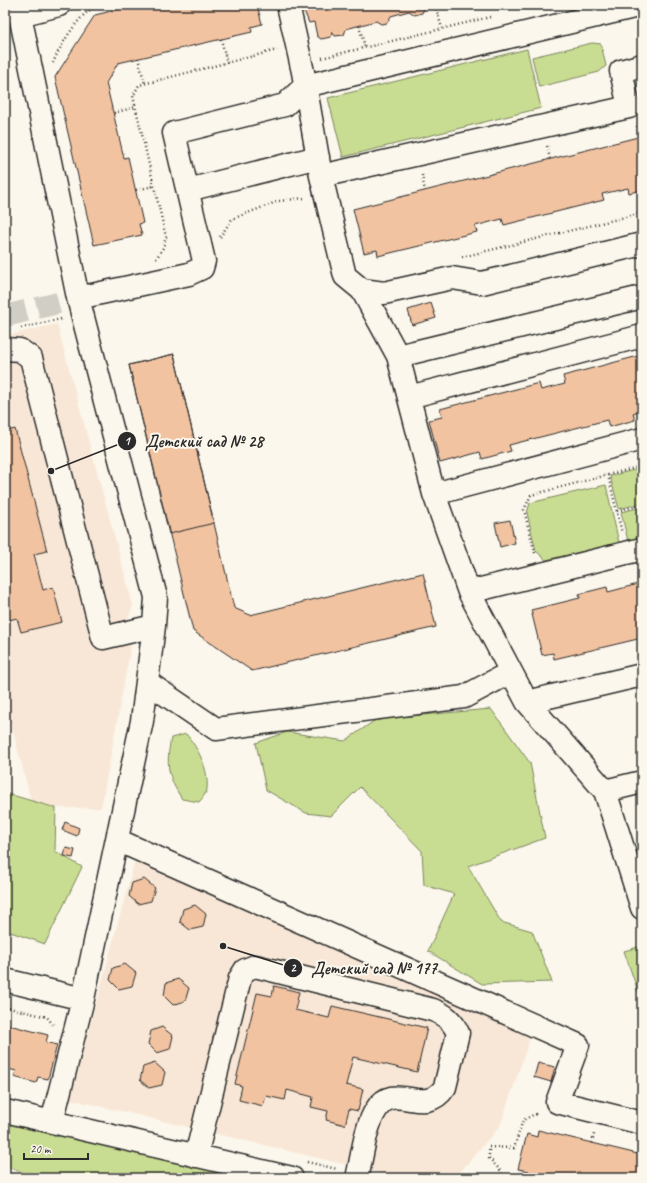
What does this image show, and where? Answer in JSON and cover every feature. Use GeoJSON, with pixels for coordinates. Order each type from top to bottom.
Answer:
{"type":"FeatureCollection","features":[{"type":"Feature","properties":{"kind":"street"},"geometry":{"type":"LineString","coordinates":[[52,1122],[83,999],[142,721],[154,626],[156,597],[78,298],[19,10],[60,5]]}},
{"type":"Feature","properties":{"kind":"street"},"geometry":{"type":"LineString","coordinates":[[288,5],[305,86],[321,176],[344,276],[362,290],[398,356],[434,494],[469,592],[527,702],[605,791],[642,908]]}},
{"type":"Feature","properties":{"kind":"street"},"geometry":{"type":"LineString","coordinates":[[78,298],[200,271],[202,268],[204,261],[174,133],[285,106],[305,86],[642,5]]}},
{"type":"Feature","properties":{"kind":"street"},"geometry":{"type":"LineString","coordinates":[[188,190],[321,176],[630,107],[621,71],[642,65]]}},
{"type":"Feature","properties":{"kind":"street"},"geometry":{"type":"LineString","coordinates":[[362,290],[384,294],[452,278],[482,283],[642,244]]}},
{"type":"Feature","properties":{"kind":"street"},"geometry":{"type":"LineString","coordinates":[[398,356],[642,297]]}},
{"type":"Feature","properties":{"kind":"street"},"geometry":{"type":"LineString","coordinates":[[409,397],[642,336]]}},
{"type":"Feature","properties":{"kind":"street"},"geometry":{"type":"LineString","coordinates":[[5,350],[20,350],[31,358],[103,638],[154,626]]}},
{"type":"Feature","properties":{"kind":"street"},"geometry":{"type":"LineString","coordinates":[[434,494],[642,439]]}},
{"type":"Feature","properties":{"kind":"street"},"geometry":{"type":"LineString","coordinates":[[469,592],[642,549]]}},
{"type":"Feature","properties":{"kind":"street"},"geometry":{"type":"LineString","coordinates":[[147,682],[216,729],[464,697],[512,672]]}},
{"type":"Feature","properties":{"kind":"street"},"geometry":{"type":"LineString","coordinates":[[527,702],[642,675]]}},
{"type":"Feature","properties":{"kind":"street"},"geometry":{"type":"LineString","coordinates":[[605,791],[642,782]]}},
{"type":"Feature","properties":{"kind":"street"},"geometry":{"type":"LineString","coordinates":[[117,840],[578,1045],[558,1102],[642,1123]]}},
{"type":"Feature","properties":{"kind":"street"},"geometry":{"type":"LineString","coordinates":[[196,1156],[240,978],[245,970],[255,966],[434,1010],[443,1014],[454,1024],[458,1032],[445,1087],[441,1094],[432,1100],[424,1101],[404,1097],[392,1098],[384,1101],[376,1110],[370,1123],[357,1178]]}},
{"type":"Feature","properties":{"kind":"street"},"geometry":{"type":"LineString","coordinates":[[5,980],[83,999]]}},
{"type":"Feature","properties":{"kind":"street"},"geometry":{"type":"LineString","coordinates":[[5,1111],[292,1178]]}},
{"type":"Feature","properties":{"kind":"path"},"geometry":{"type":"LineString","coordinates":[[50,69],[58,51],[84,15],[91,9],[108,5]]}},
{"type":"Feature","properties":{"kind":"path"},"geometry":{"type":"LineString","coordinates":[[435,5],[442,28]]}},
{"type":"Feature","properties":{"kind":"path"},"geometry":{"type":"LineString","coordinates":[[316,53],[321,58],[493,16]]}},
{"type":"Feature","properties":{"kind":"path"},"geometry":{"type":"LineString","coordinates":[[359,26],[365,47]]}},
{"type":"Feature","properties":{"kind":"path"},"geometry":{"type":"LineString","coordinates":[[221,39],[227,63]]}},
{"type":"Feature","properties":{"kind":"path"},"geometry":{"type":"LineString","coordinates":[[138,58],[145,84]]}},
{"type":"Feature","properties":{"kind":"path"},"geometry":{"type":"LineString","coordinates":[[114,113],[136,107]]}},
{"type":"Feature","properties":{"kind":"path"},"geometry":{"type":"LineString","coordinates":[[420,167],[425,191]]}},
{"type":"Feature","properties":{"kind":"path"},"geometry":{"type":"LineString","coordinates":[[204,261],[212,261],[216,244],[232,219],[279,201],[321,176]]}},
{"type":"Feature","properties":{"kind":"path"},"geometry":{"type":"LineString","coordinates":[[136,190],[154,186]]}},
{"type":"Feature","properties":{"kind":"path"},"geometry":{"type":"LineString","coordinates":[[459,257],[642,213]]}},
{"type":"Feature","properties":{"kind":"path"},"geometry":{"type":"LineString","coordinates":[[156,260],[162,260]]}},
{"type":"Feature","properties":{"kind":"path"},"geometry":{"type":"LineString","coordinates":[[535,555],[524,510],[531,495],[642,466]]}},
{"type":"Feature","properties":{"kind":"path"},"geometry":{"type":"LineString","coordinates":[[608,475],[624,537]]}},
{"type":"Feature","properties":{"kind":"path"},"geometry":{"type":"LineString","coordinates":[[617,511],[642,505]]}},
{"type":"Feature","properties":{"kind":"path"},"geometry":{"type":"LineString","coordinates":[[5,1007],[47,1017],[57,1031]]}},
{"type":"Feature","properties":{"kind":"path"},"geometry":{"type":"LineString","coordinates":[[592,1143],[596,1129]]}},
{"type":"Feature","properties":{"kind":"path"},"geometry":{"type":"LineString","coordinates":[[503,1178],[501,1171],[490,1158],[489,1147],[514,1148]]}},
{"type":"Feature","properties":{"kind":"shaded area"},"geometry":{"type":"Polygon","coordinates":[[[57,324],[133,605],[126,625],[131,645],[101,808],[33,808],[5,700],[5,336],[57,324]]]}},
{"type":"Feature","properties":{"kind":"shaded area"},"geometry":{"type":"Polygon","coordinates":[[[136,857],[531,1035],[500,1126],[455,1178],[402,1178],[70,1099],[136,857]]]}},
{"type":"Feature","properties":{"kind":"green space"},"geometry":{"type":"Polygon","coordinates":[[[592,43],[601,44],[606,66],[599,72],[539,87],[532,57],[592,43]]]}},
{"type":"Feature","properties":{"kind":"green space"},"geometry":{"type":"Polygon","coordinates":[[[527,49],[541,108],[343,157],[328,98],[527,49]]]}},
{"type":"Feature","properties":{"kind":"green space"},"geometry":{"type":"Polygon","coordinates":[[[642,468],[642,503],[619,509],[610,476],[642,468]]]}},
{"type":"Feature","properties":{"kind":"green space"},"geometry":{"type":"Polygon","coordinates":[[[606,485],[619,543],[546,560],[536,551],[527,513],[530,503],[606,485]]]}},
{"type":"Feature","properties":{"kind":"green space"},"geometry":{"type":"Polygon","coordinates":[[[642,507],[642,537],[628,541],[621,512],[642,507]]]}},
{"type":"Feature","properties":{"kind":"green space"},"geometry":{"type":"Polygon","coordinates":[[[491,709],[530,763],[545,838],[468,866],[501,922],[532,931],[552,982],[482,984],[428,951],[454,894],[424,885],[422,851],[360,787],[331,816],[306,813],[266,790],[256,743],[287,732],[345,741],[377,719],[491,709]]]}},
{"type":"Feature","properties":{"kind":"green space"},"geometry":{"type":"Polygon","coordinates":[[[186,734],[202,759],[206,774],[207,789],[199,802],[182,799],[173,783],[169,770],[168,755],[171,738],[186,734]]]}},
{"type":"Feature","properties":{"kind":"green space"},"geometry":{"type":"Polygon","coordinates":[[[5,793],[56,808],[55,851],[82,867],[45,944],[5,930],[5,793]]]}},
{"type":"Feature","properties":{"kind":"green space"},"geometry":{"type":"Polygon","coordinates":[[[642,946],[642,1003],[624,951],[642,946]]]}},
{"type":"Feature","properties":{"kind":"green space"},"geometry":{"type":"Polygon","coordinates":[[[5,1116],[250,1178],[38,1178],[5,1166],[5,1116]]]}},
{"type":"Feature","properties":{"kind":"building"},"geometry":{"type":"Polygon","coordinates":[[[136,5],[257,5],[262,24],[251,27],[252,32],[118,63],[106,83],[124,158],[128,157],[143,223],[139,224],[142,235],[94,245],[55,77],[95,15],[136,5]]]}},
{"type":"Feature","properties":{"kind":"building"},"geometry":{"type":"Polygon","coordinates":[[[299,5],[433,5],[425,7],[422,13],[415,15],[409,11],[391,16],[387,23],[381,24],[376,21],[346,29],[344,35],[335,36],[332,32],[331,37],[321,39],[317,36],[314,22],[309,23],[305,13],[300,11],[299,5]]]}},
{"type":"Feature","properties":{"kind":"building"},"geometry":{"type":"Polygon","coordinates":[[[642,136],[642,190],[629,193],[628,188],[602,194],[604,200],[504,225],[502,219],[475,226],[477,232],[378,256],[377,250],[364,253],[353,209],[642,136]]]}},
{"type":"Feature","properties":{"kind":"building"},"geometry":{"type":"Polygon","coordinates":[[[431,303],[436,318],[412,325],[408,310],[431,303]]]}},
{"type":"Feature","properties":{"kind":"building"},"geometry":{"type":"Polygon","coordinates":[[[174,354],[234,608],[250,615],[423,573],[436,627],[252,671],[193,631],[129,365],[174,354]]]}},
{"type":"Feature","properties":{"kind":"building"},"geometry":{"type":"Polygon","coordinates":[[[174,354],[214,523],[169,534],[129,365],[174,354]]]}},
{"type":"Feature","properties":{"kind":"building"},"geometry":{"type":"Polygon","coordinates":[[[642,355],[642,410],[633,413],[635,420],[609,427],[607,420],[509,445],[511,451],[482,459],[480,452],[440,463],[429,420],[442,417],[440,409],[539,383],[541,390],[565,384],[563,376],[642,355]]]}},
{"type":"Feature","properties":{"kind":"building"},"geometry":{"type":"Polygon","coordinates":[[[15,429],[47,551],[34,554],[43,590],[53,587],[62,622],[21,632],[17,618],[5,621],[5,432],[15,429]]]}},
{"type":"Feature","properties":{"kind":"building"},"geometry":{"type":"Polygon","coordinates":[[[510,520],[515,543],[500,547],[495,523],[510,520]]]}},
{"type":"Feature","properties":{"kind":"building"},"geometry":{"type":"Polygon","coordinates":[[[642,583],[642,638],[554,659],[553,653],[542,655],[531,610],[580,598],[579,594],[607,587],[608,592],[642,583]]]}},
{"type":"Feature","properties":{"kind":"building"},"geometry":{"type":"Polygon","coordinates":[[[65,822],[79,828],[77,836],[62,830],[65,822]]]}},
{"type":"Feature","properties":{"kind":"building"},"geometry":{"type":"Polygon","coordinates":[[[66,848],[75,850],[73,858],[64,856],[66,848]]]}},
{"type":"Feature","properties":{"kind":"building"},"geometry":{"type":"Polygon","coordinates":[[[144,879],[155,888],[151,901],[138,904],[129,896],[132,883],[144,879]]]}},
{"type":"Feature","properties":{"kind":"building"},"geometry":{"type":"Polygon","coordinates":[[[195,905],[206,914],[203,927],[190,930],[180,922],[183,909],[195,905]]]}},
{"type":"Feature","properties":{"kind":"building"},"geometry":{"type":"Polygon","coordinates":[[[125,964],[136,973],[132,986],[119,989],[110,980],[113,968],[125,964]]]}},
{"type":"Feature","properties":{"kind":"building"},"geometry":{"type":"Polygon","coordinates":[[[178,979],[189,988],[185,1001],[173,1005],[164,996],[166,983],[178,979]]]}},
{"type":"Feature","properties":{"kind":"building"},"geometry":{"type":"Polygon","coordinates":[[[274,986],[299,992],[295,1010],[329,1018],[332,1006],[427,1028],[417,1072],[353,1057],[346,1085],[363,1089],[358,1111],[349,1109],[345,1125],[326,1120],[328,1111],[311,1107],[313,1097],[287,1090],[285,1100],[266,1096],[263,1106],[239,1100],[242,1086],[235,1084],[257,993],[272,996],[274,986]]]}},
{"type":"Feature","properties":{"kind":"building"},"geometry":{"type":"Polygon","coordinates":[[[5,1024],[48,1035],[46,1042],[57,1045],[48,1079],[38,1077],[36,1083],[14,1077],[16,1071],[5,1068],[5,1024]]]}},
{"type":"Feature","properties":{"kind":"building"},"geometry":{"type":"Polygon","coordinates":[[[162,1027],[173,1036],[170,1049],[157,1053],[148,1044],[151,1031],[162,1027]]]}},
{"type":"Feature","properties":{"kind":"building"},"geometry":{"type":"Polygon","coordinates":[[[155,1063],[165,1072],[162,1085],[149,1088],[140,1080],[143,1067],[155,1063]]]}},
{"type":"Feature","properties":{"kind":"building"},"geometry":{"type":"Polygon","coordinates":[[[538,1063],[555,1067],[551,1082],[534,1077],[538,1063]]]}},
{"type":"Feature","properties":{"kind":"building"},"geometry":{"type":"Polygon","coordinates":[[[538,1130],[642,1155],[640,1160],[642,1161],[642,1178],[527,1178],[529,1171],[518,1169],[527,1134],[537,1137],[538,1130]]]}},
{"type":"Feature","properties":{"kind":"tunnel"},"geometry":{"type":"LineString","coordinates":[[5,316],[78,298]]}},
{"type":"Feature","properties":{"kind":"place","name":"Детский сад № 28"},"geometry":{"type":"Point","coordinates":[51,471]}},
{"type":"Feature","properties":{"kind":"place","name":"Детский сад № 177"},"geometry":{"type":"Point","coordinates":[223,946]}}]}
